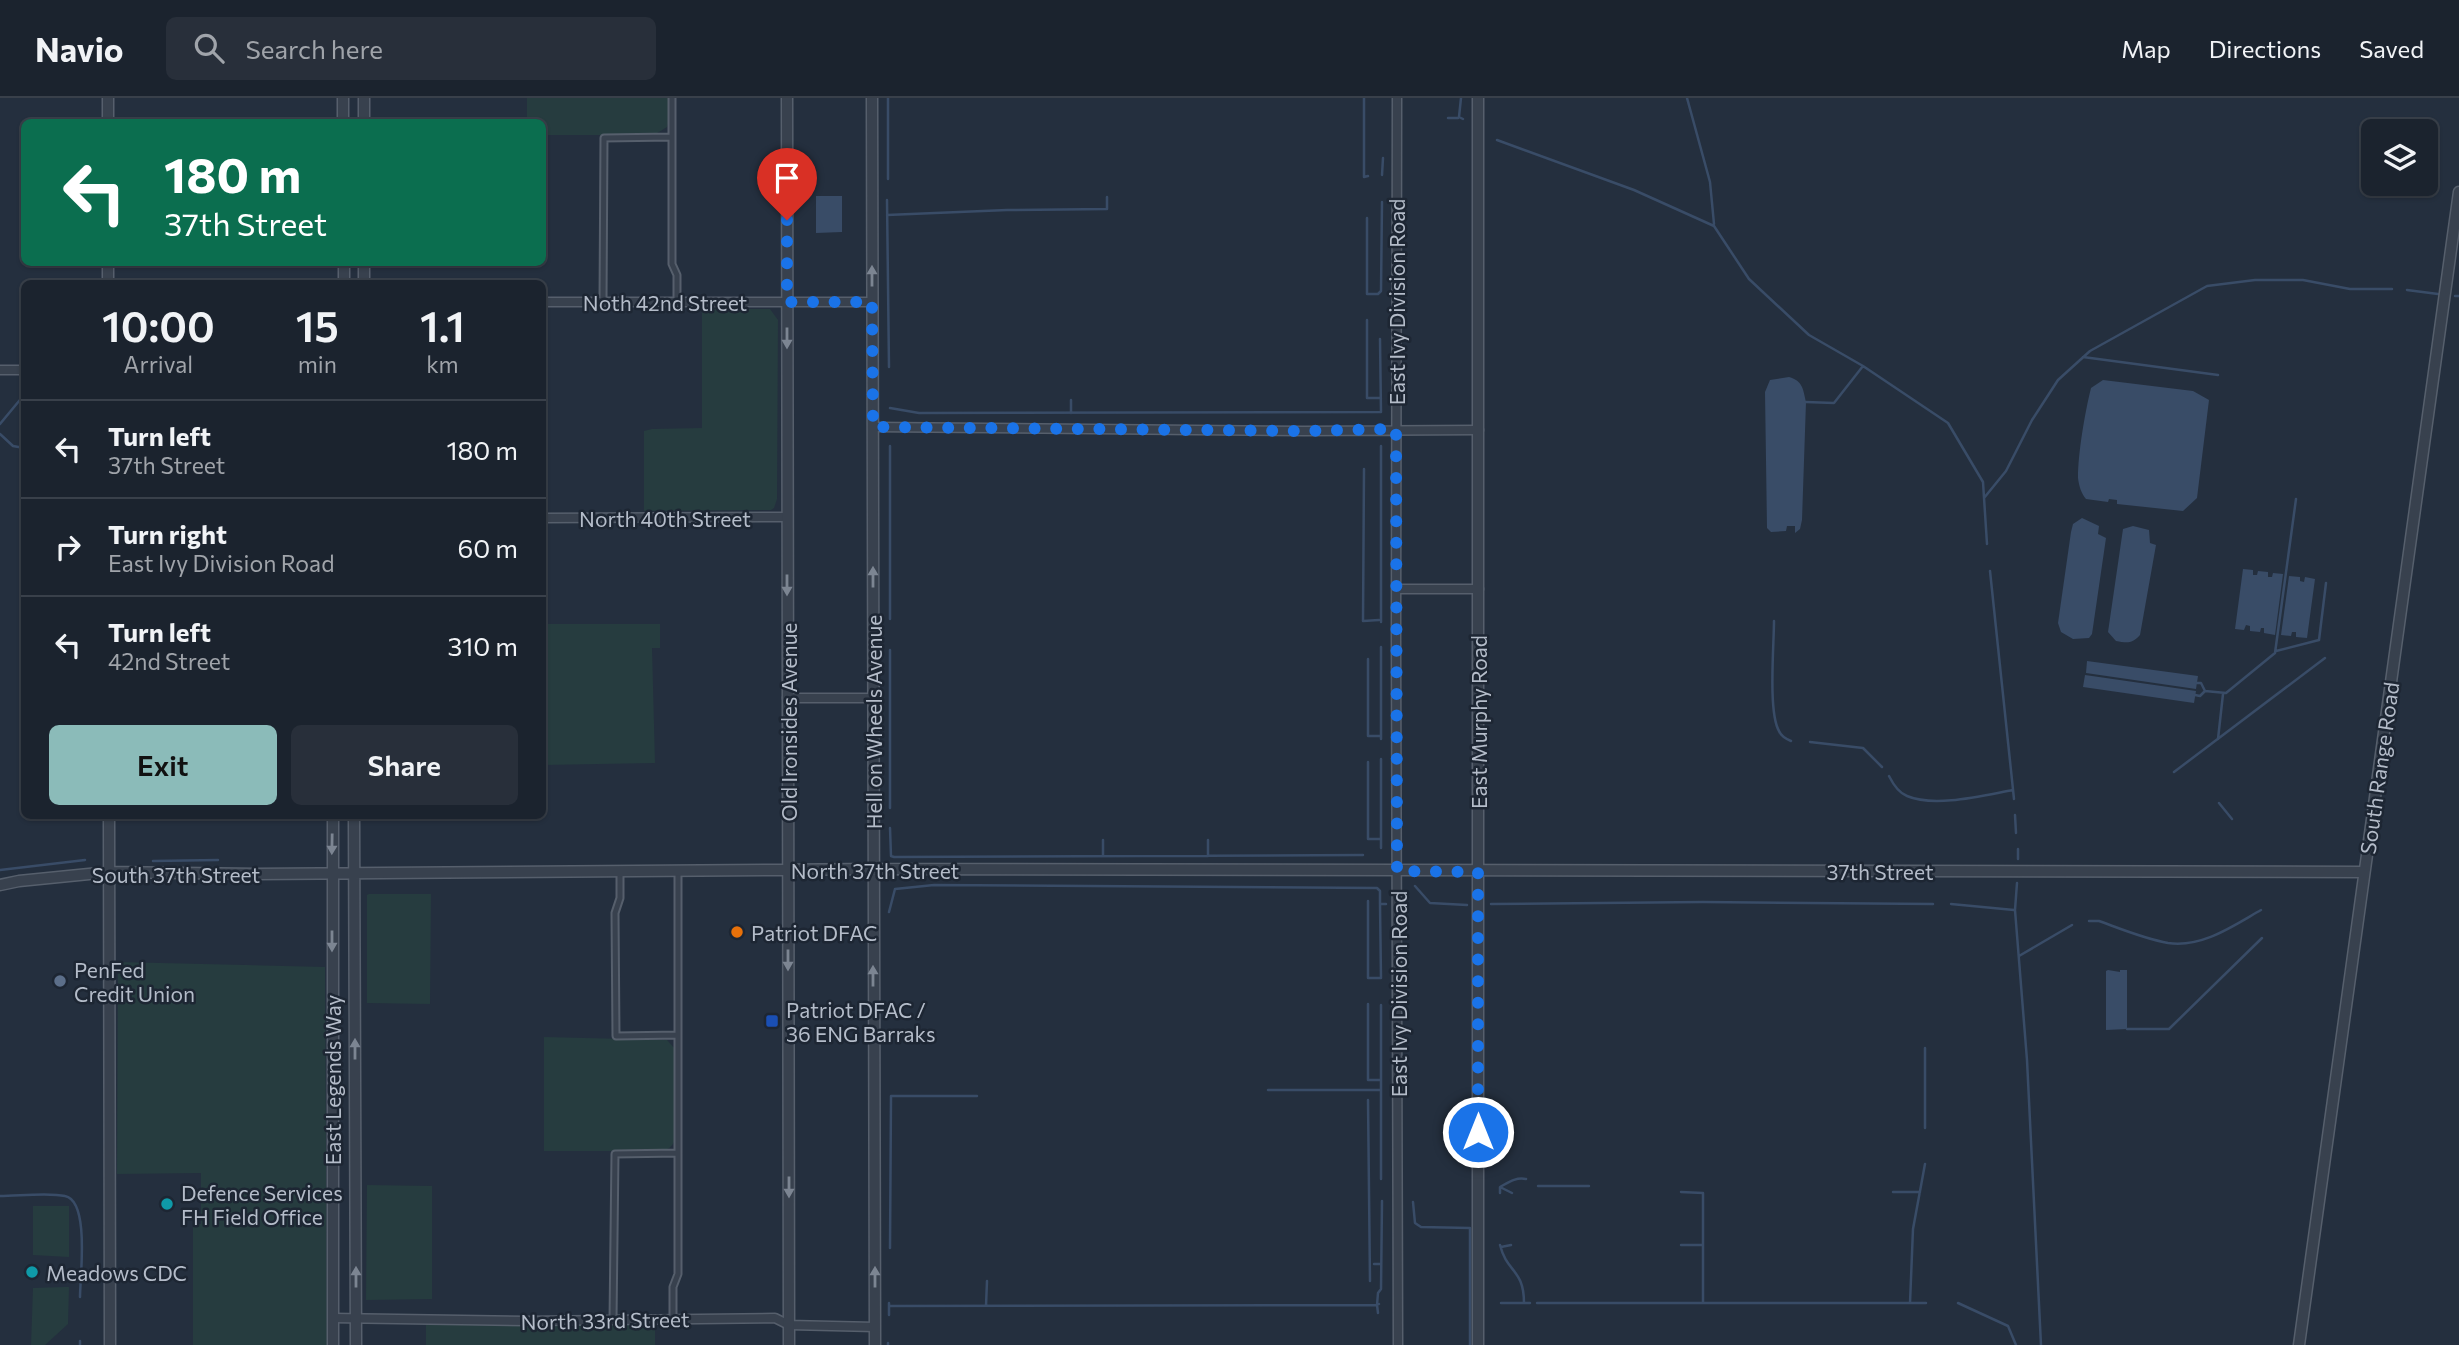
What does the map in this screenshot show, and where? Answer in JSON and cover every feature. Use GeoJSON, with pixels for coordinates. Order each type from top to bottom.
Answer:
{"type":"FeatureCollection","features":[{"type":"Feature","properties":{"kind":"street"},"geometry":{"type":"LineString","coordinates":[[108,98],[108,119]]}},
{"type":"Feature","properties":{"kind":"street"},"geometry":{"type":"LineString","coordinates":[[343,98],[343,119]]}},
{"type":"Feature","properties":{"kind":"street"},"geometry":{"type":"LineString","coordinates":[[364,98],[364,119]]}},
{"type":"Feature","properties":{"kind":"street"},"geometry":{"type":"LineString","coordinates":[[672,98],[672,264],[677,275],[677,302]]}},
{"type":"Feature","properties":{"kind":"street","name":"Old Ironsides Avenue"},"geometry":{"type":"LineString","coordinates":[[787,98],[789,1345]]}},
{"type":"Feature","properties":{"kind":"street","name":"Hell on Wheels Avenue"},"geometry":{"type":"LineString","coordinates":[[872,98],[876,1345]]}},
{"type":"Feature","properties":{"kind":"street","name":"East Ivy Division Road"},"geometry":{"type":"LineString","coordinates":[[1397,98],[1398,1345]]}},
{"type":"Feature","properties":{"kind":"street","name":"East Murphy Road"},"geometry":{"type":"LineString","coordinates":[[1478,98],[1478,1345]]}},
{"type":"Feature","properties":{"kind":"street"},"geometry":{"type":"LineString","coordinates":[[603,303],[604,138],[671,137]]}},
{"type":"Feature","properties":{"kind":"street","name":"South Range Road"},"geometry":{"type":"LineString","coordinates":[[2299,1345],[2459,192]]}},
{"type":"Feature","properties":{"kind":"street","name":"Noth 42nd Street"},"geometry":{"type":"LineString","coordinates":[[546,302],[872,302]]}},
{"type":"Feature","properties":{"kind":"street"},"geometry":{"type":"LineString","coordinates":[[0,370],[21,370]]}},
{"type":"Feature","properties":{"kind":"street"},"geometry":{"type":"LineString","coordinates":[[873,427],[1479,430]]}},
{"type":"Feature","properties":{"kind":"street","name":"North 40th Street"},"geometry":{"type":"LineString","coordinates":[[546,518],[787,517]]}},
{"type":"Feature","properties":{"kind":"street"},"geometry":{"type":"LineString","coordinates":[[1396,589],[1479,589]]}},
{"type":"Feature","properties":{"kind":"street"},"geometry":{"type":"LineString","coordinates":[[787,698],[873,698]]}},
{"type":"Feature","properties":{"kind":"street"},"geometry":{"type":"LineString","coordinates":[[109,819],[110,1345]]}},
{"type":"Feature","properties":{"kind":"street","name":"East Legends Way"},"geometry":{"type":"LineString","coordinates":[[333,819],[333,1345]]}},
{"type":"Feature","properties":{"kind":"street","name":"East Legends Way"},"geometry":{"type":"LineString","coordinates":[[354,819],[356,1345]]}},
{"type":"Feature","properties":{"kind":"street","name":"North 37th Street"},"geometry":{"type":"LineString","coordinates":[[354,873],[873,869],[1397,871]]}},
{"type":"Feature","properties":{"kind":"street"},"geometry":{"type":"LineString","coordinates":[[673,1319],[673,1287],[678,1273],[678,871]]}},
{"type":"Feature","properties":{"kind":"street","name":"37th Street"},"geometry":{"type":"LineString","coordinates":[[1397,871],[2364,872]]}},
{"type":"Feature","properties":{"kind":"street","name":"South 37th Street"},"geometry":{"type":"LineString","coordinates":[[0,885],[110,872],[354,873]]}},
{"type":"Feature","properties":{"kind":"street"},"geometry":{"type":"LineString","coordinates":[[620,872],[620,898],[615,913],[616,1036],[678,1035]]}},
{"type":"Feature","properties":{"kind":"street"},"geometry":{"type":"LineString","coordinates":[[613,1320],[615,1154],[678,1153]]}},
{"type":"Feature","properties":{"kind":"street","name":"North 33rd Street"},"geometry":{"type":"LineString","coordinates":[[333,1318],[775,1318],[789,1325],[875,1327]]}},
{"type":"Feature","properties":{"kind":"green space"},"geometry":{"type":"Polygon","coordinates":[[[527,98],[669,98],[667,127],[654,135],[546,135],[546,119],[527,119],[527,98]]]}},
{"type":"Feature","properties":{"kind":"green space"},"geometry":{"type":"Polygon","coordinates":[[[702,309],[770,309],[778,320],[777,499],[771,510],[644,511],[644,431],[702,428],[702,309]]]}},
{"type":"Feature","properties":{"kind":"green space"},"geometry":{"type":"Polygon","coordinates":[[[546,624],[660,624],[660,648],[652,648],[655,763],[546,765],[546,624]]]}},
{"type":"Feature","properties":{"kind":"green space"},"geometry":{"type":"Polygon","coordinates":[[[369,894],[431,894],[430,1004],[367,1003],[369,894]]]}},
{"type":"Feature","properties":{"kind":"green space"},"geometry":{"type":"Polygon","coordinates":[[[118,962],[325,967],[327,1345],[193,1345],[193,1224],[201,1224],[201,1173],[117,1174],[118,962]]]}},
{"type":"Feature","properties":{"kind":"green space"},"geometry":{"type":"Polygon","coordinates":[[[544,1037],[667,1040],[675,1049],[676,1055],[676,1138],[672,1146],[660,1151],[544,1151],[544,1037]]]}},
{"type":"Feature","properties":{"kind":"green space"},"geometry":{"type":"Polygon","coordinates":[[[367,1185],[432,1186],[432,1299],[366,1300],[367,1185]]]}},
{"type":"Feature","properties":{"kind":"green space"},"geometry":{"type":"Polygon","coordinates":[[[33,1206],[69,1206],[69,1257],[33,1255],[33,1206]]]}},
{"type":"Feature","properties":{"kind":"green space"},"geometry":{"type":"Polygon","coordinates":[[[69,1287],[68,1324],[45,1345],[31,1345],[33,1288],[69,1287]]]}},
{"type":"Feature","properties":{"kind":"green space"},"geometry":{"type":"Polygon","coordinates":[[[655,1324],[655,1345],[426,1345],[426,1325],[655,1324]]]}},
{"type":"Feature","properties":{"kind":"water"},"geometry":{"type":"Polygon","coordinates":[[[816,196],[842,196],[842,232],[816,233],[816,196]]]}},
{"type":"Feature","properties":{"kind":"water"},"geometry":{"type":"Polygon","coordinates":[[[1789,377],[1800,383],[1806,402],[1802,520],[1800,529],[1795,533],[1795,526],[1787,526],[1786,531],[1771,532],[1767,528],[1765,392],[1770,380],[1789,377]]]}},
{"type":"Feature","properties":{"kind":"water"},"geometry":{"type":"Polygon","coordinates":[[[2103,380],[2193,391],[2209,400],[2197,498],[2183,511],[2117,504],[2117,500],[2109,499],[2108,502],[2086,499],[2078,478],[2084,420],[2091,388],[2103,380]]]}},
{"type":"Feature","properties":{"kind":"water"},"geometry":{"type":"Polygon","coordinates":[[[2082,518],[2099,526],[2098,534],[2106,538],[2092,634],[2089,638],[2073,639],[2061,632],[2058,623],[2071,532],[2073,524],[2082,518]]]}},
{"type":"Feature","properties":{"kind":"water"},"geometry":{"type":"Polygon","coordinates":[[[2133,526],[2149,530],[2150,543],[2156,545],[2140,635],[2132,641],[2123,642],[2116,641],[2108,632],[2123,529],[2133,526]]]}},
{"type":"Feature","properties":{"kind":"water"},"geometry":{"type":"Polygon","coordinates":[[[2243,569],[2253,570],[2253,575],[2257,575],[2258,571],[2268,572],[2268,577],[2272,577],[2273,573],[2283,574],[2275,635],[2264,633],[2264,628],[2261,628],[2260,632],[2250,631],[2250,626],[2246,625],[2244,630],[2235,629],[2243,569]]]}},
{"type":"Feature","properties":{"kind":"water"},"geometry":{"type":"Polygon","coordinates":[[[2289,576],[2300,577],[2300,581],[2304,582],[2305,577],[2315,579],[2307,638],[2296,637],[2296,632],[2292,632],[2291,636],[2281,635],[2289,576]]]}},
{"type":"Feature","properties":{"kind":"water"},"geometry":{"type":"Polygon","coordinates":[[[2087,661],[2198,676],[2196,689],[2086,673],[2087,661]]]}},
{"type":"Feature","properties":{"kind":"water"},"geometry":{"type":"Polygon","coordinates":[[[2085,675],[2196,691],[2194,703],[2083,687],[2085,675]]]}},
{"type":"Feature","properties":{"kind":"water"},"geometry":{"type":"Polygon","coordinates":[[[2108,970],[2127,970],[2127,1029],[2106,1030],[2108,970]]]}},
{"type":"Feature","properties":{"kind":"waterway"},"geometry":{"type":"LineString","coordinates":[[888,98],[888,179]]}},
{"type":"Feature","properties":{"kind":"waterway"},"geometry":{"type":"LineString","coordinates":[[1364,98],[1364,177],[1368,176]]}},
{"type":"Feature","properties":{"kind":"waterway"},"geometry":{"type":"LineString","coordinates":[[1461,98],[1459,117],[1463,119]]}},
{"type":"Feature","properties":{"kind":"waterway"},"geometry":{"type":"LineString","coordinates":[[1687,98],[1710,182],[1714,224]]}},
{"type":"Feature","properties":{"kind":"waterway"},"geometry":{"type":"LineString","coordinates":[[1448,118],[1458,118]]}},
{"type":"Feature","properties":{"kind":"waterway"},"geometry":{"type":"LineString","coordinates":[[1497,140],[1634,190],[1714,226],[1749,279],[1809,335],[1863,366],[1948,423],[1983,482],[1987,544]]}},
{"type":"Feature","properties":{"kind":"waterway"},"geometry":{"type":"LineString","coordinates":[[1382,175],[1383,158]]}},
{"type":"Feature","properties":{"kind":"waterway"},"geometry":{"type":"LineString","coordinates":[[887,215],[1107,209],[1107,197]]}},
{"type":"Feature","properties":{"kind":"waterway"},"geometry":{"type":"LineString","coordinates":[[887,200],[889,367]]}},
{"type":"Feature","properties":{"kind":"waterway"},"geometry":{"type":"LineString","coordinates":[[1367,218],[1367,294],[1378,294],[1381,291],[1382,202]]}},
{"type":"Feature","properties":{"kind":"waterway"},"geometry":{"type":"LineString","coordinates":[[1984,498],[2006,471],[2032,420],[2058,380],[2090,351],[2207,286],[2255,280],[2303,280],[2350,289],[2392,289]]}},
{"type":"Feature","properties":{"kind":"waterway"},"geometry":{"type":"LineString","coordinates":[[2407,290],[2438,294]]}},
{"type":"Feature","properties":{"kind":"waterway"},"geometry":{"type":"LineString","coordinates":[[1367,320],[1367,398],[1381,398]]}},
{"type":"Feature","properties":{"kind":"waterway"},"geometry":{"type":"LineString","coordinates":[[890,408],[919,413],[1381,412],[1380,339]]}},
{"type":"Feature","properties":{"kind":"waterway"},"geometry":{"type":"LineString","coordinates":[[2083,357],[2218,375]]}},
{"type":"Feature","properties":{"kind":"waterway"},"geometry":{"type":"LineString","coordinates":[[1806,402],[1834,403],[1863,366]]}},
{"type":"Feature","properties":{"kind":"waterway"},"geometry":{"type":"LineString","coordinates":[[0,424],[21,399]]}},
{"type":"Feature","properties":{"kind":"waterway"},"geometry":{"type":"LineString","coordinates":[[1071,400],[1071,413]]}},
{"type":"Feature","properties":{"kind":"waterway"},"geometry":{"type":"LineString","coordinates":[[0,434],[13,446],[21,447]]}},
{"type":"Feature","properties":{"kind":"waterway"},"geometry":{"type":"LineString","coordinates":[[890,446],[890,619]]}},
{"type":"Feature","properties":{"kind":"waterway"},"geometry":{"type":"LineString","coordinates":[[1381,446],[1381,622]]}},
{"type":"Feature","properties":{"kind":"waterway"},"geometry":{"type":"LineString","coordinates":[[1364,469],[1363,621],[1379,620]]}},
{"type":"Feature","properties":{"kind":"waterway"},"geometry":{"type":"LineString","coordinates":[[2195,695],[2200,696],[2205,691],[2226,693],[2275,653],[2296,499]]}},
{"type":"Feature","properties":{"kind":"waterway"},"geometry":{"type":"LineString","coordinates":[[1990,571],[2014,799]]}},
{"type":"Feature","properties":{"kind":"waterway"},"geometry":{"type":"LineString","coordinates":[[2276,651],[2319,640],[2326,583]]}},
{"type":"Feature","properties":{"kind":"waterway"},"geometry":{"type":"LineString","coordinates":[[1774,621],[1774,709],[1780,733],[1791,741]]}},
{"type":"Feature","properties":{"kind":"waterway"},"geometry":{"type":"LineString","coordinates":[[1381,647],[1381,739]]}},
{"type":"Feature","properties":{"kind":"waterway"},"geometry":{"type":"LineString","coordinates":[[890,650],[890,808]]}},
{"type":"Feature","properties":{"kind":"waterway"},"geometry":{"type":"LineString","coordinates":[[2174,772],[2325,658]]}},
{"type":"Feature","properties":{"kind":"waterway"},"geometry":{"type":"LineString","coordinates":[[1368,659],[1368,736],[1381,736]]}},
{"type":"Feature","properties":{"kind":"waterway"},"geometry":{"type":"LineString","coordinates":[[2197,683],[2201,683],[2205,691]]}},
{"type":"Feature","properties":{"kind":"waterway"},"geometry":{"type":"LineString","coordinates":[[2218,739],[2223,694]]}},
{"type":"Feature","properties":{"kind":"waterway"},"geometry":{"type":"LineString","coordinates":[[1810,742],[1863,748],[1882,767]]}},
{"type":"Feature","properties":{"kind":"waterway"},"geometry":{"type":"LineString","coordinates":[[1381,759],[1381,848]]}},
{"type":"Feature","properties":{"kind":"waterway"},"geometry":{"type":"LineString","coordinates":[[1368,762],[1368,839],[1381,839]]}},
{"type":"Feature","properties":{"kind":"waterway"},"geometry":{"type":"LineString","coordinates":[[1889,776],[1901,793],[1931,801],[2013,790]]}},
{"type":"Feature","properties":{"kind":"waterway"},"geometry":{"type":"LineString","coordinates":[[2219,803],[2232,819]]}},
{"type":"Feature","properties":{"kind":"waterway"},"geometry":{"type":"LineString","coordinates":[[2015,815],[2016,833]]}},
{"type":"Feature","properties":{"kind":"waterway"},"geometry":{"type":"LineString","coordinates":[[890,828],[891,856],[894,857],[1363,855]]}},
{"type":"Feature","properties":{"kind":"waterway"},"geometry":{"type":"LineString","coordinates":[[1103,840],[1103,856]]}},
{"type":"Feature","properties":{"kind":"waterway"},"geometry":{"type":"LineString","coordinates":[[1208,840],[1208,856]]}},
{"type":"Feature","properties":{"kind":"waterway"},"geometry":{"type":"LineString","coordinates":[[2018,849],[2018,859]]}},
{"type":"Feature","properties":{"kind":"waterway"},"geometry":{"type":"LineString","coordinates":[[0,870],[85,860]]}},
{"type":"Feature","properties":{"kind":"waterway"},"geometry":{"type":"LineString","coordinates":[[153,861],[218,860]]}},
{"type":"Feature","properties":{"kind":"waterway"},"geometry":{"type":"LineString","coordinates":[[2017,883],[2015,910],[2027,1060],[2041,1345]]}},
{"type":"Feature","properties":{"kind":"waterway"},"geometry":{"type":"LineString","coordinates":[[889,912],[895,889],[934,885],[1377,888],[1380,891],[1380,904]]}},
{"type":"Feature","properties":{"kind":"waterway"},"geometry":{"type":"LineString","coordinates":[[1415,886],[1430,903],[1467,905]]}},
{"type":"Feature","properties":{"kind":"waterway"},"geometry":{"type":"LineString","coordinates":[[1368,901],[1368,978],[1381,978],[1380,904],[1386,904]]}},
{"type":"Feature","properties":{"kind":"waterway"},"geometry":{"type":"LineString","coordinates":[[1491,904],[1933,904]]}},
{"type":"Feature","properties":{"kind":"waterway"},"geometry":{"type":"LineString","coordinates":[[1951,904],[2014,910]]}},
{"type":"Feature","properties":{"kind":"waterway"},"geometry":{"type":"LineString","coordinates":[[2089,921],[2099,921],[2159,941],[2181,944],[2217,934],[2261,910]]}},
{"type":"Feature","properties":{"kind":"waterway"},"geometry":{"type":"LineString","coordinates":[[2019,956],[2072,925]]}},
{"type":"Feature","properties":{"kind":"waterway"},"geometry":{"type":"LineString","coordinates":[[2127,1029],[2169,1029],[2262,938]]}},
{"type":"Feature","properties":{"kind":"waterway"},"geometry":{"type":"LineString","coordinates":[[1368,1004],[1368,1080],[1381,1080]]}},
{"type":"Feature","properties":{"kind":"waterway"},"geometry":{"type":"LineString","coordinates":[[1381,1005],[1381,1179]]}},
{"type":"Feature","properties":{"kind":"waterway"},"geometry":{"type":"LineString","coordinates":[[1925,1048],[1925,1128]]}},
{"type":"Feature","properties":{"kind":"waterway"},"geometry":{"type":"LineString","coordinates":[[1268,1090],[1380,1090]]}},
{"type":"Feature","properties":{"kind":"waterway"},"geometry":{"type":"LineString","coordinates":[[890,1248],[891,1096],[977,1096]]}},
{"type":"Feature","properties":{"kind":"waterway"},"geometry":{"type":"LineString","coordinates":[[1368,1100],[1370,1281]]}},
{"type":"Feature","properties":{"kind":"waterway"},"geometry":{"type":"LineString","coordinates":[[1455,1121],[1455,1138]]}},
{"type":"Feature","properties":{"kind":"waterway"},"geometry":{"type":"LineString","coordinates":[[1910,1303],[1913,1229],[1925,1164]]}},
{"type":"Feature","properties":{"kind":"waterway"},"geometry":{"type":"LineString","coordinates":[[1500,1193],[1500,1187],[1506,1183],[1526,1179]]}},
{"type":"Feature","properties":{"kind":"waterway"},"geometry":{"type":"LineString","coordinates":[[1538,1186],[1589,1186]]}},
{"type":"Feature","properties":{"kind":"waterway"},"geometry":{"type":"LineString","coordinates":[[1502,1188],[1512,1193]]}},
{"type":"Feature","properties":{"kind":"waterway"},"geometry":{"type":"LineString","coordinates":[[1681,1192],[1703,1193],[1703,1303]]}},
{"type":"Feature","properties":{"kind":"waterway"},"geometry":{"type":"LineString","coordinates":[[1893,1192],[1920,1192]]}},
{"type":"Feature","properties":{"kind":"waterway"},"geometry":{"type":"LineString","coordinates":[[0,1196],[51,1194],[65,1196],[73,1201],[81,1225],[80,1297]]}},
{"type":"Feature","properties":{"kind":"waterway"},"geometry":{"type":"LineString","coordinates":[[1379,1304],[1377,1305],[1381,1289],[1382,1201]]}},
{"type":"Feature","properties":{"kind":"waterway"},"geometry":{"type":"LineString","coordinates":[[1413,1202],[1415,1223],[1421,1227],[1470,1228],[1470,1345]]}},
{"type":"Feature","properties":{"kind":"waterway"},"geometry":{"type":"LineString","coordinates":[[1500,1245],[1521,1284],[1524,1303]]}},
{"type":"Feature","properties":{"kind":"waterway"},"geometry":{"type":"LineString","coordinates":[[1501,1247],[1511,1245]]}},
{"type":"Feature","properties":{"kind":"waterway"},"geometry":{"type":"LineString","coordinates":[[1681,1245],[1702,1245]]}},
{"type":"Feature","properties":{"kind":"waterway"},"geometry":{"type":"LineString","coordinates":[[1374,1264],[1381,1264]]}},
{"type":"Feature","properties":{"kind":"waterway"},"geometry":{"type":"LineString","coordinates":[[986,1306],[987,1281]]}},
{"type":"Feature","properties":{"kind":"waterway"},"geometry":{"type":"LineString","coordinates":[[889,1303],[889,1315]]}},
{"type":"Feature","properties":{"kind":"waterway"},"geometry":{"type":"LineString","coordinates":[[1501,1303],[1530,1303]]}},
{"type":"Feature","properties":{"kind":"waterway"},"geometry":{"type":"LineString","coordinates":[[1537,1303],[1926,1303]]}},
{"type":"Feature","properties":{"kind":"waterway"},"geometry":{"type":"LineString","coordinates":[[1958,1303],[2008,1326],[2016,1345]]}},
{"type":"Feature","properties":{"kind":"waterway"},"geometry":{"type":"LineString","coordinates":[[889,1306],[1377,1305],[1378,1313]]}},
{"type":"Feature","properties":{"kind":"place","name":"Patriot DFAC"},"geometry":{"type":"Point","coordinates":[737,932]}},
{"type":"Feature","properties":{"kind":"place","name":"PenFed Credit Union"},"geometry":{"type":"Point","coordinates":[60,981]}},
{"type":"Feature","properties":{"kind":"place","name":"Patriot DFAC / 36 ENG Barraks"},"geometry":{"type":"Point","coordinates":[772,1021]}},
{"type":"Feature","properties":{"kind":"place","name":"Defence Services FH Field Office"},"geometry":{"type":"Point","coordinates":[167,1204]}},
{"type":"Feature","properties":{"kind":"place","name":"Meadows CDC"},"geometry":{"type":"Point","coordinates":[32,1272]}},
{"type":"Feature","properties":{"kind":"route"},"geometry":{"type":"LineString","coordinates":[[787,220],[787,302],[872,302],[873,427],[1304,431],[1396,429],[1397,871],[1478,872],[1478,1132]]}}]}
